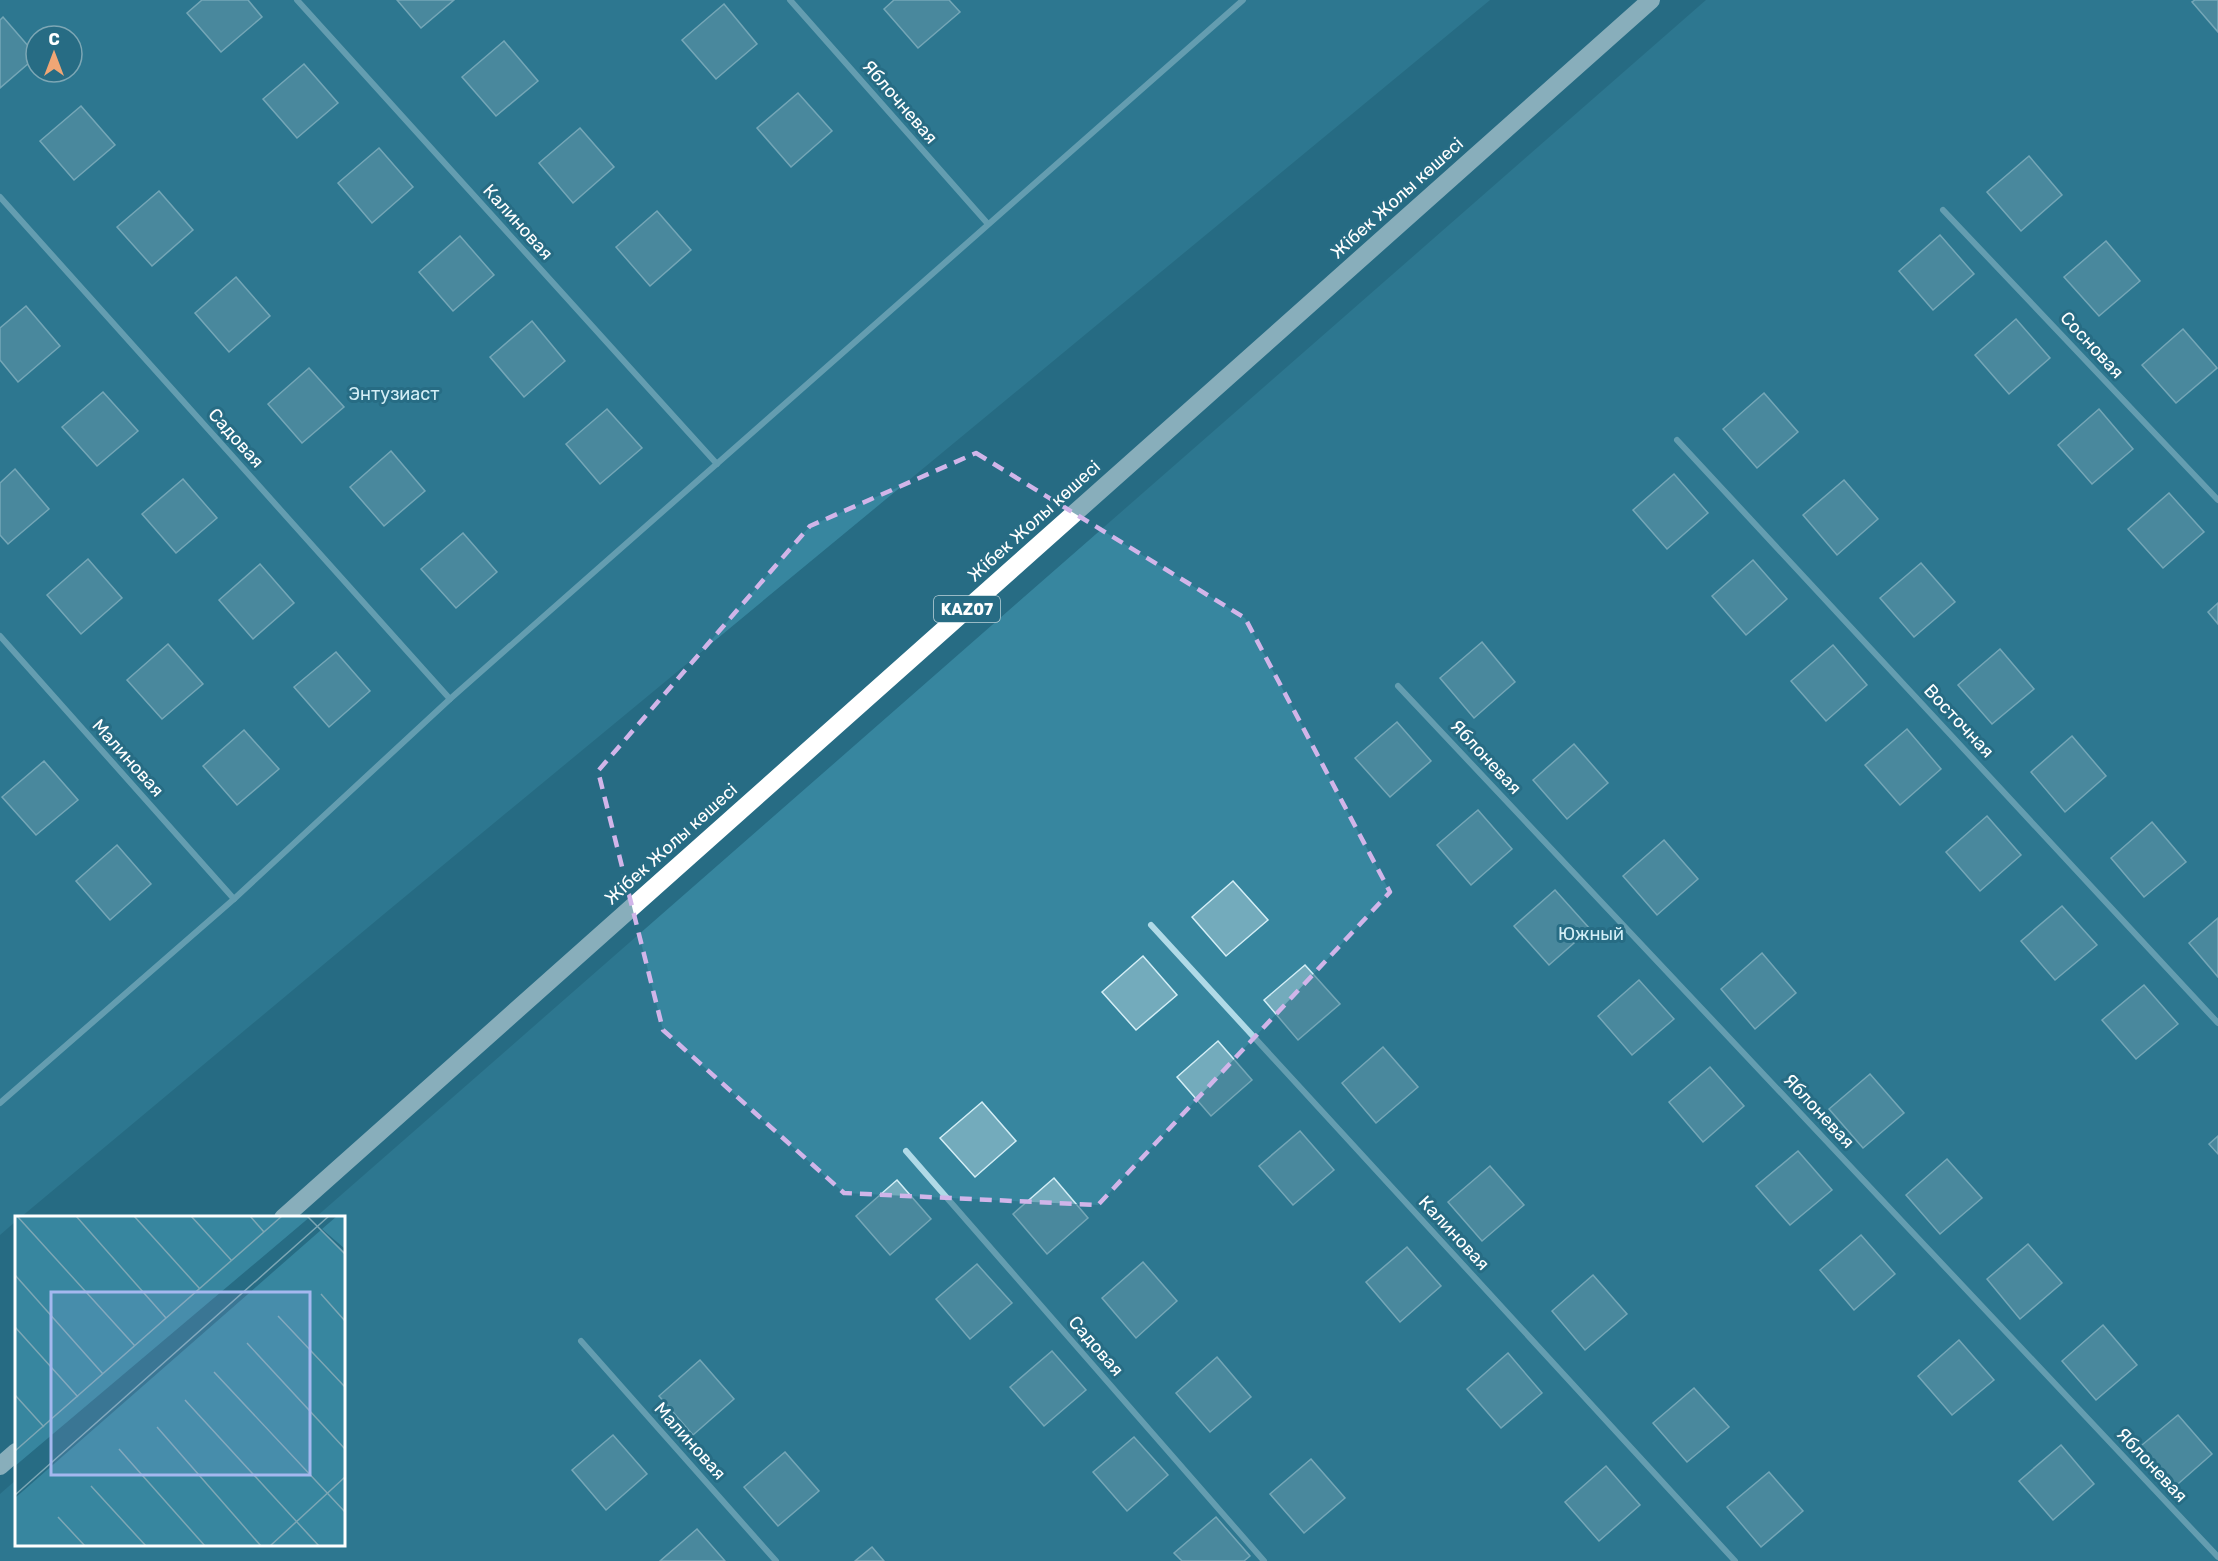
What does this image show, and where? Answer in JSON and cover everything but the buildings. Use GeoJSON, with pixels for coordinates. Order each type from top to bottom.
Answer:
{"type":"FeatureCollection","features":[{"type":"Feature","properties":{"kind":"highway","name":"Жібек Жолы көшесі"},"geometry":{"type":"LineString","coordinates":[[285,1216],[1651,0]]}},
{"type":"Feature","properties":{"kind":"highway"},"geometry":{"type":"LineString","coordinates":[[0,1466],[15,1453]]}},
{"type":"Feature","properties":{"kind":"street","name":"Калиновая"},"geometry":{"type":"LineString","coordinates":[[297,0],[717,464]]}},
{"type":"Feature","properties":{"kind":"street","name":"Яблочневая"},"geometry":{"type":"LineString","coordinates":[[790,0],[988,224]]}},
{"type":"Feature","properties":{"kind":"street"},"geometry":{"type":"LineString","coordinates":[[0,1103],[234,899],[450,699],[1243,0]]}},
{"type":"Feature","properties":{"kind":"street","name":"Садовая"},"geometry":{"type":"LineString","coordinates":[[0,197],[450,699]]}},
{"type":"Feature","properties":{"kind":"street","name":"Сосновая"},"geometry":{"type":"LineString","coordinates":[[1944,210],[2218,500]]}},
{"type":"Feature","properties":{"kind":"street","name":"Восточная"},"geometry":{"type":"LineString","coordinates":[[1677,440],[2218,1023]]}},
{"type":"Feature","properties":{"kind":"street","name":"Малиновая"},"geometry":{"type":"LineString","coordinates":[[0,636],[234,899]]}},
{"type":"Feature","properties":{"kind":"street","name":"Яблоневая"},"geometry":{"type":"LineString","coordinates":[[1398,686],[2218,1557]]}},
{"type":"Feature","properties":{"kind":"street","name":"Калиновая"},"geometry":{"type":"LineString","coordinates":[[1151,925],[1735,1561]]}},
{"type":"Feature","properties":{"kind":"street","name":"Садовая"},"geometry":{"type":"LineString","coordinates":[[906,1151],[1264,1561]]}},
{"type":"Feature","properties":{"kind":"street","name":"Малиновая"},"geometry":{"type":"LineString","coordinates":[[581,1341],[776,1561]]}},
{"type":"Feature","properties":{"kind":"highlighted area"},"geometry":{"type":"Polygon","coordinates":[[[976,453],[1245,618],[1390,892],[1098,1205],[844,1193],[663,1030],[598,771],[810,526],[976,453]]]}},
{"type":"Feature","properties":{"kind":"green space","name":"Энтузиаст"},"geometry":{"type":"Polygon","coordinates":[[[0,0],[1490,0],[22,1216],[15,1216],[15,1222],[0,1235],[0,0]]]}},
{"type":"Feature","properties":{"kind":"green space","name":"Южный"},"geometry":{"type":"Polygon","coordinates":[[[1706,0],[2218,0],[2218,1561],[0,1561],[0,1494],[15,1481],[15,1546],[345,1546],[345,1216],[317,1216],[1706,0]]]}}]}
